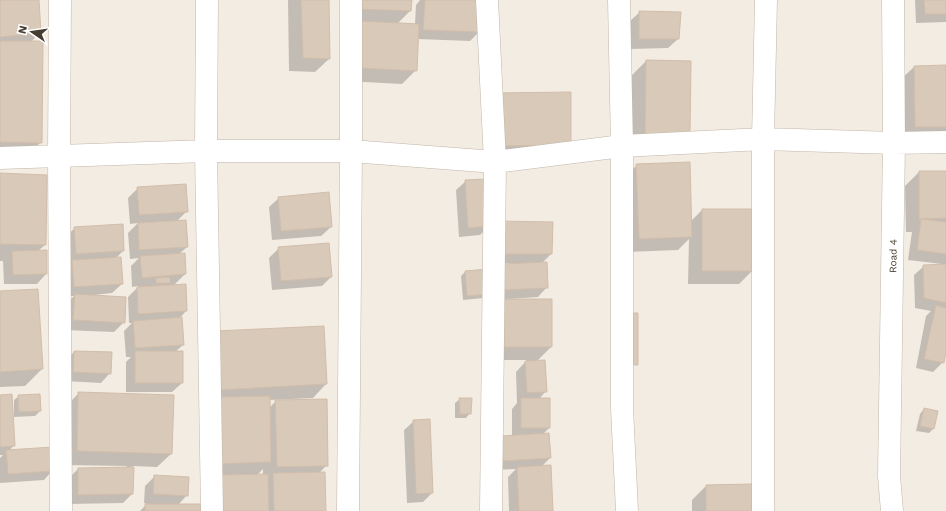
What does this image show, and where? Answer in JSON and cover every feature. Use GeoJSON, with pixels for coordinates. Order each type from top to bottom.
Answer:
{"type":"FeatureCollection","features":[{"type":"Feature","properties":{"kind":"street"},"geometry":{"type":"LineString","coordinates":[[60,0],[59,156],[61,511]]}},
{"type":"Feature","properties":{"kind":"street"},"geometry":{"type":"LineString","coordinates":[[207,0],[206,151],[212,511]]}},
{"type":"Feature","properties":{"kind":"street"},"geometry":{"type":"LineString","coordinates":[[348,511],[351,0]]}},
{"type":"Feature","properties":{"kind":"street"},"geometry":{"type":"LineString","coordinates":[[487,0],[495,162],[491,511]]}},
{"type":"Feature","properties":{"kind":"street"},"geometry":{"type":"LineString","coordinates":[[619,0],[622,146],[622,408],[626,511]]}},
{"type":"Feature","properties":{"kind":"street"},"geometry":{"type":"LineString","coordinates":[[764,511],[763,139],[766,0]]}},
{"type":"Feature","properties":{"kind":"street","name":"Road 4"},"geometry":{"type":"LineString","coordinates":[[892,511],[889,476],[894,143],[893,0]]}},
{"type":"Feature","properties":{"kind":"street"},"geometry":{"type":"LineString","coordinates":[[0,158],[206,151],[351,151],[495,162],[622,146],[763,139],[894,143],[946,142]]}},
{"type":"Feature","properties":{"kind":"building"},"geometry":{"type":"Polygon","coordinates":[[[0,0],[39,0],[41,33],[0,37],[0,0]]]}},
{"type":"Feature","properties":{"kind":"building"},"geometry":{"type":"Polygon","coordinates":[[[301,0],[329,0],[330,59],[303,58],[301,0]]]}},
{"type":"Feature","properties":{"kind":"building"},"geometry":{"type":"Polygon","coordinates":[[[355,0],[412,0],[411,11],[354,9],[355,0]]]}},
{"type":"Feature","properties":{"kind":"building"},"geometry":{"type":"Polygon","coordinates":[[[425,0],[481,0],[480,32],[423,30],[425,0]]]}},
{"type":"Feature","properties":{"kind":"building"},"geometry":{"type":"Polygon","coordinates":[[[924,0],[946,0],[946,14],[925,14],[924,0]]]}},
{"type":"Feature","properties":{"kind":"building"},"geometry":{"type":"Polygon","coordinates":[[[639,11],[681,12],[679,39],[639,39],[639,11]]]}},
{"type":"Feature","properties":{"kind":"building"},"geometry":{"type":"Polygon","coordinates":[[[361,21],[419,24],[417,71],[359,68],[361,21]]]}},
{"type":"Feature","properties":{"kind":"building"},"geometry":{"type":"Polygon","coordinates":[[[0,41],[43,41],[42,143],[0,142],[0,41]]]}},
{"type":"Feature","properties":{"kind":"building"},"geometry":{"type":"Polygon","coordinates":[[[646,60],[691,61],[690,134],[645,134],[646,60]]]}},
{"type":"Feature","properties":{"kind":"building"},"geometry":{"type":"Polygon","coordinates":[[[946,65],[946,127],[915,127],[914,66],[946,65]]]}},
{"type":"Feature","properties":{"kind":"building"},"geometry":{"type":"Polygon","coordinates":[[[571,92],[571,145],[498,146],[498,93],[571,92]]]}},
{"type":"Feature","properties":{"kind":"building"},"geometry":{"type":"Polygon","coordinates":[[[690,162],[692,237],[639,239],[636,164],[690,162]]]}},
{"type":"Feature","properties":{"kind":"building"},"geometry":{"type":"Polygon","coordinates":[[[919,171],[946,171],[946,218],[919,219],[919,171]]]}},
{"type":"Feature","properties":{"kind":"building"},"geometry":{"type":"Polygon","coordinates":[[[0,173],[47,175],[46,245],[0,244],[0,173]]]}},
{"type":"Feature","properties":{"kind":"building"},"geometry":{"type":"Polygon","coordinates":[[[487,179],[490,226],[468,228],[465,180],[487,179]]]}},
{"type":"Feature","properties":{"kind":"building"},"geometry":{"type":"Polygon","coordinates":[[[186,184],[188,212],[139,215],[137,187],[186,184]]]}},
{"type":"Feature","properties":{"kind":"building"},"geometry":{"type":"Polygon","coordinates":[[[329,192],[332,227],[281,231],[278,197],[329,192]]]}},
{"type":"Feature","properties":{"kind":"building"},"geometry":{"type":"Polygon","coordinates":[[[702,209],[754,209],[754,271],[702,271],[702,209]]]}},
{"type":"Feature","properties":{"kind":"building"},"geometry":{"type":"Polygon","coordinates":[[[921,219],[946,222],[946,254],[917,250],[921,219]]]}},
{"type":"Feature","properties":{"kind":"building"},"geometry":{"type":"Polygon","coordinates":[[[186,220],[188,247],[139,250],[138,223],[186,220]]]}},
{"type":"Feature","properties":{"kind":"building"},"geometry":{"type":"Polygon","coordinates":[[[499,221],[553,222],[552,254],[498,254],[499,221]]]}},
{"type":"Feature","properties":{"kind":"building"},"geometry":{"type":"Polygon","coordinates":[[[123,224],[124,251],[76,254],[74,227],[123,224]]]}},
{"type":"Feature","properties":{"kind":"building"},"geometry":{"type":"Polygon","coordinates":[[[329,243],[332,277],[281,281],[278,247],[329,243]]]}},
{"type":"Feature","properties":{"kind":"building"},"geometry":{"type":"Polygon","coordinates":[[[47,250],[47,274],[13,275],[12,251],[47,250]]]}},
{"type":"Feature","properties":{"kind":"building"},"geometry":{"type":"Polygon","coordinates":[[[185,253],[186,274],[142,278],[140,256],[185,253]]]}},
{"type":"Feature","properties":{"kind":"building"},"geometry":{"type":"Polygon","coordinates":[[[121,257],[123,284],[74,287],[72,260],[121,257]]]}},
{"type":"Feature","properties":{"kind":"building"},"geometry":{"type":"Polygon","coordinates":[[[547,262],[548,288],[503,290],[502,264],[547,262]]]}},
{"type":"Feature","properties":{"kind":"building"},"geometry":{"type":"Polygon","coordinates":[[[946,264],[946,303],[924,298],[923,265],[946,264]]]}},
{"type":"Feature","properties":{"kind":"building"},"geometry":{"type":"Polygon","coordinates":[[[488,269],[490,294],[467,296],[465,271],[488,269]]]}},
{"type":"Feature","properties":{"kind":"building"},"geometry":{"type":"Polygon","coordinates":[[[170,277],[170,283],[156,283],[156,278],[170,277]]]}},
{"type":"Feature","properties":{"kind":"building"},"geometry":{"type":"Polygon","coordinates":[[[186,284],[187,311],[138,314],[137,287],[186,284]]]}},
{"type":"Feature","properties":{"kind":"building"},"geometry":{"type":"Polygon","coordinates":[[[38,289],[43,369],[0,372],[0,291],[38,289]]]}},
{"type":"Feature","properties":{"kind":"building"},"geometry":{"type":"Polygon","coordinates":[[[75,294],[126,297],[125,323],[73,320],[75,294]]]}},
{"type":"Feature","properties":{"kind":"building"},"geometry":{"type":"Polygon","coordinates":[[[500,299],[552,299],[552,347],[500,347],[500,299]]]}},
{"type":"Feature","properties":{"kind":"building"},"geometry":{"type":"Polygon","coordinates":[[[936,305],[946,308],[946,352],[944,363],[924,359],[936,305]]]}},
{"type":"Feature","properties":{"kind":"building"},"geometry":{"type":"Polygon","coordinates":[[[628,313],[638,313],[638,365],[628,365],[628,313]]]}},
{"type":"Feature","properties":{"kind":"building"},"geometry":{"type":"Polygon","coordinates":[[[182,317],[184,345],[135,348],[133,321],[182,317]]]}},
{"type":"Feature","properties":{"kind":"building"},"geometry":{"type":"Polygon","coordinates":[[[324,326],[327,384],[219,390],[216,331],[324,326]]]}},
{"type":"Feature","properties":{"kind":"building"},"geometry":{"type":"Polygon","coordinates":[[[74,351],[112,352],[111,374],[73,372],[74,351]]]}},
{"type":"Feature","properties":{"kind":"building"},"geometry":{"type":"Polygon","coordinates":[[[135,351],[183,351],[183,383],[135,383],[135,351]]]}},
{"type":"Feature","properties":{"kind":"building"},"geometry":{"type":"Polygon","coordinates":[[[545,360],[547,392],[527,393],[525,361],[545,360]]]}},
{"type":"Feature","properties":{"kind":"building"},"geometry":{"type":"Polygon","coordinates":[[[78,392],[174,395],[172,454],[77,451],[78,392]]]}},
{"type":"Feature","properties":{"kind":"building"},"geometry":{"type":"Polygon","coordinates":[[[12,394],[15,446],[0,447],[0,395],[12,394]]]}},
{"type":"Feature","properties":{"kind":"building"},"geometry":{"type":"Polygon","coordinates":[[[40,394],[41,411],[19,412],[18,395],[40,394]]]}},
{"type":"Feature","properties":{"kind":"building"},"geometry":{"type":"Polygon","coordinates":[[[270,396],[271,462],[220,464],[218,397],[270,396]]]}},
{"type":"Feature","properties":{"kind":"building"},"geometry":{"type":"Polygon","coordinates":[[[459,398],[472,398],[471,414],[460,414],[459,398]]]}},
{"type":"Feature","properties":{"kind":"building"},"geometry":{"type":"Polygon","coordinates":[[[521,398],[550,398],[550,428],[521,428],[521,398]]]}},
{"type":"Feature","properties":{"kind":"building"},"geometry":{"type":"Polygon","coordinates":[[[327,399],[328,466],[277,467],[275,400],[327,399]]]}},
{"type":"Feature","properties":{"kind":"building"},"geometry":{"type":"Polygon","coordinates":[[[924,408],[938,411],[934,429],[920,426],[924,408]]]}},
{"type":"Feature","properties":{"kind":"building"},"geometry":{"type":"Polygon","coordinates":[[[430,419],[433,493],[416,494],[413,420],[430,419]]]}},
{"type":"Feature","properties":{"kind":"building"},"geometry":{"type":"Polygon","coordinates":[[[549,433],[551,458],[503,461],[502,436],[549,433]]]}},
{"type":"Feature","properties":{"kind":"building"},"geometry":{"type":"Polygon","coordinates":[[[53,447],[54,471],[8,474],[6,450],[53,447]]]}},
{"type":"Feature","properties":{"kind":"building"},"geometry":{"type":"Polygon","coordinates":[[[551,465],[553,511],[519,511],[517,467],[551,465]]]}},
{"type":"Feature","properties":{"kind":"building"},"geometry":{"type":"Polygon","coordinates":[[[134,467],[133,494],[78,495],[78,468],[134,467]]]}},
{"type":"Feature","properties":{"kind":"building"},"geometry":{"type":"Polygon","coordinates":[[[325,472],[326,511],[274,511],[273,473],[325,472]]]}},
{"type":"Feature","properties":{"kind":"building"},"geometry":{"type":"Polygon","coordinates":[[[268,474],[269,511],[218,511],[217,475],[268,474]]]}},
{"type":"Feature","properties":{"kind":"building"},"geometry":{"type":"Polygon","coordinates":[[[154,475],[189,477],[188,496],[153,494],[154,475]]]}},
{"type":"Feature","properties":{"kind":"building"},"geometry":{"type":"Polygon","coordinates":[[[753,484],[753,511],[706,511],[706,485],[753,484]]]}},
{"type":"Feature","properties":{"kind":"building"},"geometry":{"type":"Polygon","coordinates":[[[145,504],[202,504],[202,511],[145,511],[145,504]]]}}]}
